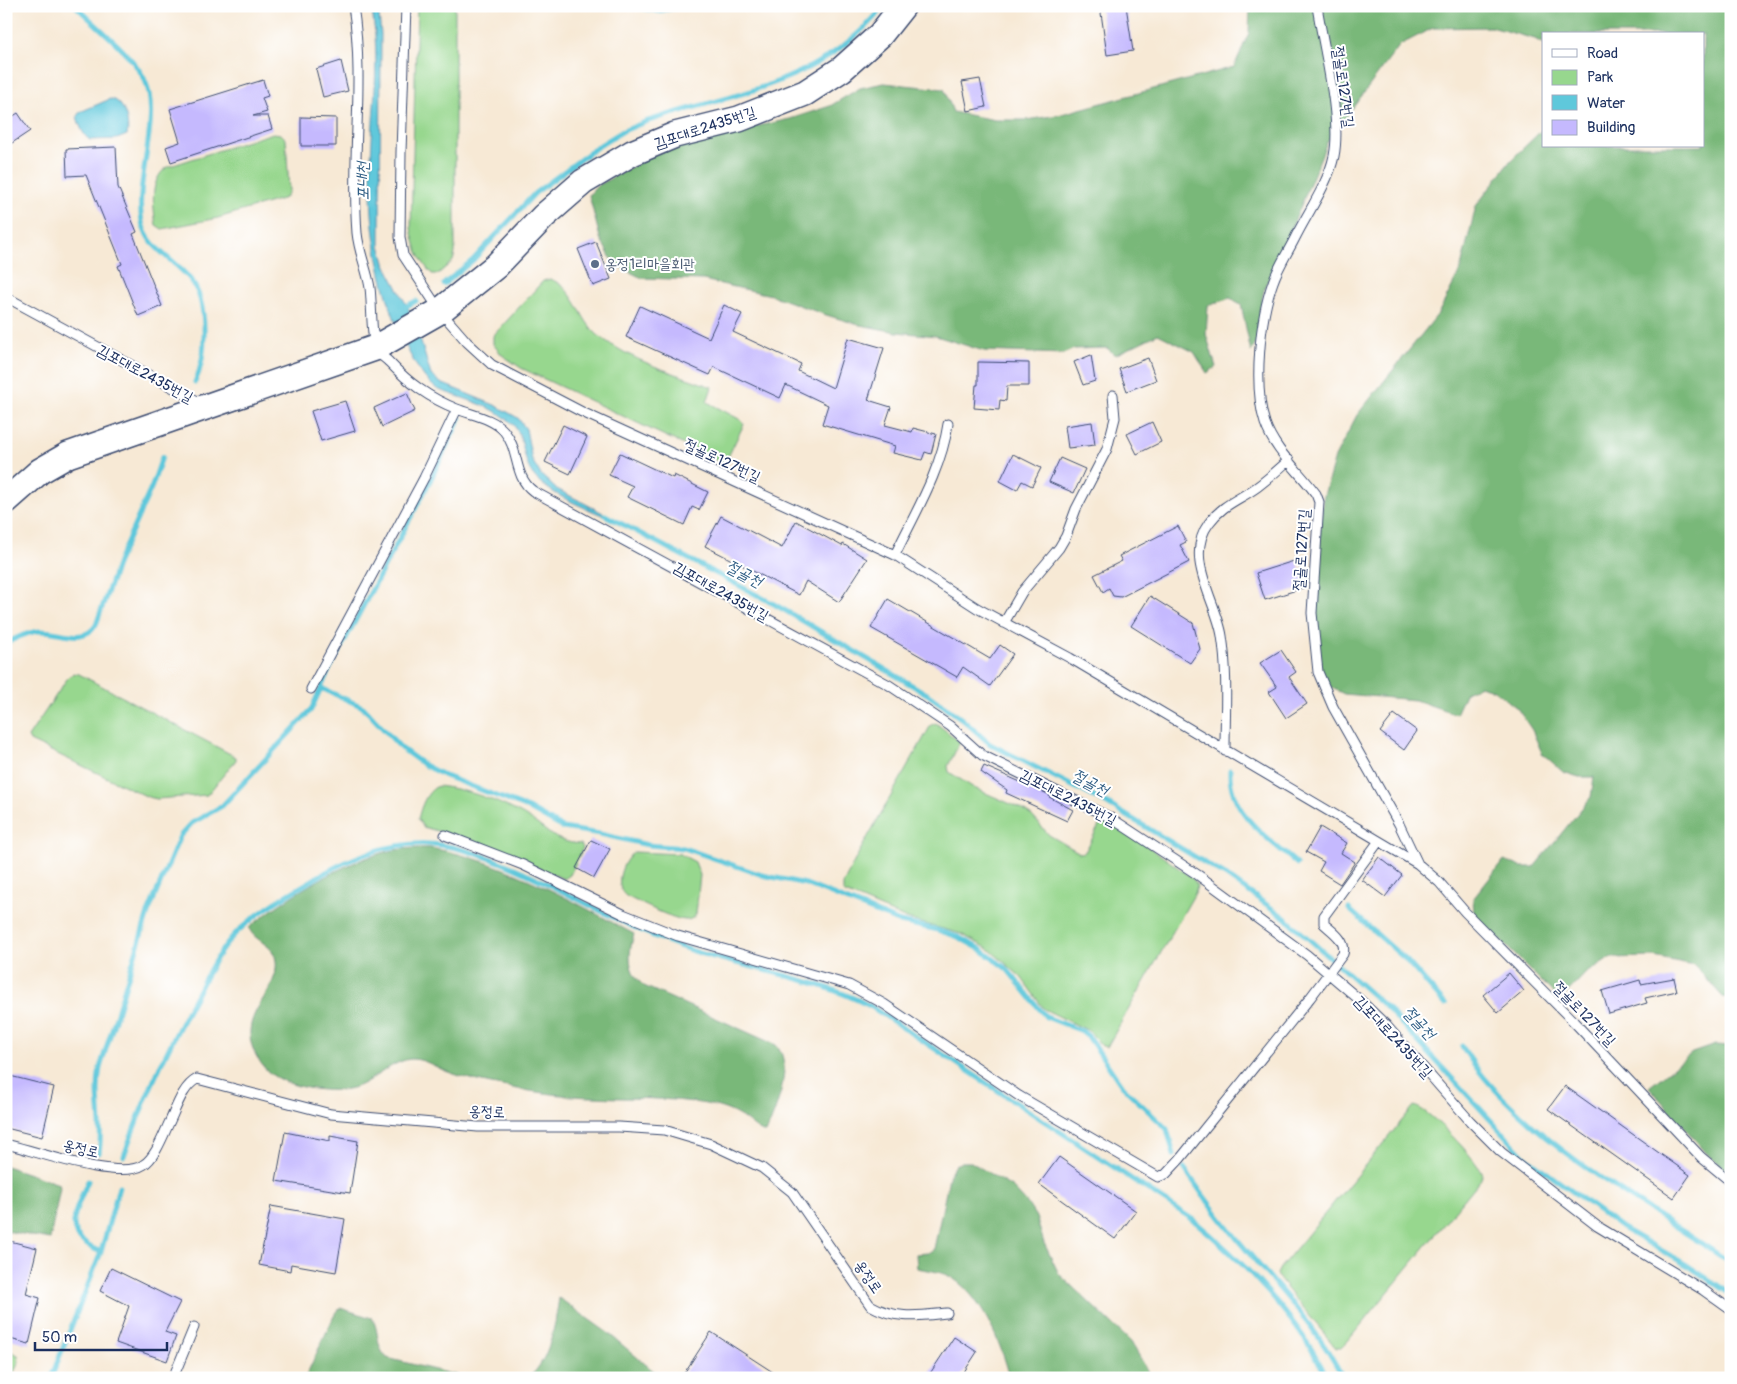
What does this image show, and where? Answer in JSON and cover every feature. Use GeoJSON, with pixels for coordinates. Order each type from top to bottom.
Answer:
{"type":"FeatureCollection","features":[{"type":"Feature","properties":{"kind":"street","name":"김포대로2435번길"},"geometry":{"type":"LineString","coordinates":[[208,407],[383,344],[434,314],[496,266],[544,216],[582,182],[632,153],[675,135],[739,119],[805,93],[842,69],[880,35],[903,6]]}},
{"type":"Feature","properties":{"kind":"street"},"geometry":{"type":"LineString","coordinates":[[6,500],[40,471],[68,455],[208,407]]}},
{"type":"Feature","properties":{"kind":"lane"},"geometry":{"type":"LineString","coordinates":[[353,6],[357,65],[357,234],[360,256],[368,272],[383,344]]}},
{"type":"Feature","properties":{"kind":"lane"},"geometry":{"type":"LineString","coordinates":[[406,6],[400,238],[403,255],[434,314]]}},
{"type":"Feature","properties":{"kind":"lane","name":"절골로127번길"},"geometry":{"type":"LineString","coordinates":[[1317,6],[1334,114],[1336,140],[1333,158],[1326,176],[1273,281],[1259,350],[1262,406],[1266,424],[1289,460],[1316,494],[1319,502],[1312,612],[1318,672],[1333,707],[1399,824],[1418,864]]}},
{"type":"Feature","properties":{"kind":"lane","name":"김포대로2435번길"},"geometry":{"type":"LineString","coordinates":[[6,297],[208,407]]}},
{"type":"Feature","properties":{"kind":"lane","name":"절골로127번길"},"geometry":{"type":"LineString","coordinates":[[434,314],[492,364],[582,412],[895,555],[1004,623],[1070,658],[1418,864],[1439,882],[1465,912],[1574,1022],[1701,1157],[1731,1182]]}},
{"type":"Feature","properties":{"kind":"lane","name":"김포대로2435번길"},"geometry":{"type":"LineString","coordinates":[[383,344],[410,384],[434,399],[486,419],[504,431],[510,442],[520,477],[525,485],[533,491],[889,685],[950,726],[982,755],[1111,818],[1198,875],[1329,971],[1386,1025],[1470,1121],[1501,1152],[1597,1226],[1696,1285],[1731,1310]]}},
{"type":"Feature","properties":{"kind":"lane"},"geometry":{"type":"LineString","coordinates":[[1004,623],[1022,592],[1060,548],[1066,536],[1076,509],[1107,449],[1115,418],[1114,395]]}},
{"type":"Feature","properties":{"kind":"lane"},"geometry":{"type":"LineString","coordinates":[[312,689],[424,478],[457,409]]}},
{"type":"Feature","properties":{"kind":"lane"},"geometry":{"type":"LineString","coordinates":[[895,555],[936,471],[945,446],[948,424]]}},
{"type":"Feature","properties":{"kind":"lane"},"geometry":{"type":"LineString","coordinates":[[1225,751],[1226,685],[1222,635],[1203,578],[1200,550],[1207,525],[1225,505],[1256,488],[1289,460]]}},
{"type":"Feature","properties":{"kind":"lane"},"geometry":{"type":"LineString","coordinates":[[445,835],[523,865],[623,914],[678,936],[849,985],[884,1004],[1019,1096],[1148,1173],[1158,1177],[1166,1174],[1310,998],[1343,954],[1344,946],[1338,937],[1324,924],[1324,916],[1379,842]]}},
{"type":"Feature","properties":{"kind":"lane","name":"옹정로"},"geometry":{"type":"LineString","coordinates":[[6,1144],[86,1165],[132,1170],[144,1165],[154,1152],[190,1082],[197,1079],[331,1114],[478,1127],[619,1127],[664,1130],[711,1144],[762,1168],[792,1192],[870,1305],[886,1314],[910,1316],[947,1313]]}},
{"type":"Feature","properties":{"kind":"lane"},"geometry":{"type":"LineString","coordinates":[[173,1378],[194,1327]]}},
{"type":"Feature","properties":{"kind":"green space"},"geometry":{"type":"Polygon","coordinates":[[[417,6],[455,6],[455,253],[453,261],[438,274],[432,274],[424,264],[411,228],[417,6]]]}},
{"type":"Feature","properties":{"kind":"green space"},"geometry":{"type":"Polygon","coordinates":[[[1250,6],[1731,6],[1731,998],[1723,997],[1694,965],[1654,957],[1610,958],[1586,973],[1560,1000],[1474,914],[1473,899],[1504,860],[1521,867],[1534,867],[1591,797],[1594,777],[1579,777],[1563,772],[1542,753],[1532,730],[1517,708],[1494,690],[1479,686],[1466,692],[1456,714],[1415,700],[1344,694],[1328,686],[1318,661],[1315,615],[1317,562],[1323,499],[1335,457],[1357,415],[1438,314],[1460,271],[1476,206],[1511,160],[1542,130],[1542,148],[1704,148],[1704,32],[1542,32],[1542,43],[1535,39],[1491,27],[1433,28],[1400,45],[1327,142],[1279,259],[1265,286],[1260,308],[1258,340],[1251,352],[1241,304],[1230,298],[1208,306],[1206,334],[1216,367],[1207,373],[1194,352],[1158,334],[1115,355],[1107,348],[1074,349],[1063,354],[984,351],[936,336],[897,332],[860,325],[771,295],[703,280],[642,278],[614,264],[600,238],[589,195],[597,186],[657,153],[735,131],[790,119],[830,106],[860,88],[884,83],[944,89],[953,112],[995,120],[1026,120],[1058,115],[1234,67],[1249,33],[1250,6]]]}},
{"type":"Feature","properties":{"kind":"green space"},"geometry":{"type":"Polygon","coordinates":[[[273,133],[281,134],[286,139],[289,191],[285,198],[218,218],[162,229],[156,225],[153,201],[155,186],[157,179],[167,167],[273,133]]]}},
{"type":"Feature","properties":{"kind":"green space"},"geometry":{"type":"Polygon","coordinates":[[[550,279],[566,289],[592,329],[611,345],[653,366],[712,387],[707,402],[741,420],[744,424],[726,461],[720,462],[521,368],[502,355],[493,344],[493,336],[543,281],[550,279]]]}},
{"type":"Feature","properties":{"kind":"green space"},"geometry":{"type":"Polygon","coordinates":[[[73,673],[79,674],[236,757],[236,760],[207,795],[157,799],[148,797],[30,741],[28,737],[73,673]]]}},
{"type":"Feature","properties":{"kind":"green space"},"geometry":{"type":"Polygon","coordinates":[[[936,723],[960,742],[948,766],[949,772],[974,788],[1020,808],[1032,816],[1049,835],[1080,853],[1085,852],[1101,822],[1108,824],[1148,846],[1194,880],[1197,886],[1195,893],[1107,1047],[1102,1046],[1089,1031],[1044,1009],[1021,977],[989,949],[961,934],[907,919],[843,892],[843,884],[857,856],[931,725],[936,723]]]}},
{"type":"Feature","properties":{"kind":"green space"},"geometry":{"type":"Polygon","coordinates":[[[438,786],[469,792],[501,804],[529,818],[555,837],[571,843],[581,844],[583,848],[570,875],[564,879],[474,841],[423,827],[418,819],[422,805],[427,795],[438,786]]]}},
{"type":"Feature","properties":{"kind":"green space"},"geometry":{"type":"Polygon","coordinates":[[[430,848],[484,862],[510,872],[561,895],[634,934],[630,962],[634,974],[644,986],[776,1045],[781,1053],[784,1064],[784,1076],[778,1101],[766,1133],[758,1130],[734,1113],[710,1105],[677,1100],[558,1095],[536,1092],[470,1079],[417,1059],[399,1062],[364,1083],[348,1089],[322,1090],[308,1088],[294,1085],[270,1074],[253,1049],[250,1034],[252,1021],[257,1009],[275,974],[276,961],[272,951],[255,937],[249,928],[318,880],[358,861],[395,850],[430,848]]]}},
{"type":"Feature","properties":{"kind":"green space"},"geometry":{"type":"Polygon","coordinates":[[[634,852],[680,854],[695,862],[700,875],[696,914],[693,917],[686,920],[673,917],[626,896],[622,892],[620,880],[623,867],[634,852]]]}},
{"type":"Feature","properties":{"kind":"green space"},"geometry":{"type":"Polygon","coordinates":[[[1715,1045],[1731,1046],[1731,1174],[1709,1156],[1649,1087],[1692,1053],[1715,1045]]]}},
{"type":"Feature","properties":{"kind":"green space"},"geometry":{"type":"Polygon","coordinates":[[[1414,1106],[1430,1115],[1462,1147],[1479,1167],[1482,1174],[1481,1179],[1347,1342],[1341,1348],[1336,1348],[1277,1274],[1414,1106]]]}},
{"type":"Feature","properties":{"kind":"green space"},"geometry":{"type":"Polygon","coordinates":[[[962,1162],[971,1162],[1013,1188],[1027,1203],[1036,1217],[1044,1243],[1059,1274],[1131,1342],[1152,1378],[1010,1378],[1001,1350],[988,1320],[970,1293],[947,1275],[917,1268],[916,1254],[928,1253],[934,1249],[950,1173],[955,1165],[962,1162]]]}},
{"type":"Feature","properties":{"kind":"green space"},"geometry":{"type":"Polygon","coordinates":[[[6,1166],[59,1184],[60,1188],[50,1239],[6,1231],[6,1166]]]}},
{"type":"Feature","properties":{"kind":"green space"},"geometry":{"type":"Polygon","coordinates":[[[559,1298],[608,1333],[662,1378],[528,1378],[542,1362],[546,1352],[553,1330],[559,1298]]]}},
{"type":"Feature","properties":{"kind":"green space"},"geometry":{"type":"Polygon","coordinates":[[[340,1308],[372,1318],[379,1344],[387,1358],[467,1378],[305,1378],[334,1316],[340,1308]]]}},
{"type":"Feature","properties":{"kind":"green space"},"geometry":{"type":"Polygon","coordinates":[[[6,1349],[18,1355],[19,1362],[11,1378],[6,1378],[6,1349]]]}},
{"type":"Feature","properties":{"kind":"water"},"geometry":{"type":"Polygon","coordinates":[[[371,6],[378,6],[381,34],[380,245],[386,266],[414,319],[431,375],[441,383],[497,406],[518,418],[526,429],[532,460],[541,475],[555,488],[611,517],[611,519],[566,499],[544,486],[530,470],[520,436],[513,424],[491,409],[437,389],[425,378],[407,348],[391,309],[374,238],[371,165],[376,56],[371,6]]]}},
{"type":"Feature","properties":{"kind":"water"},"geometry":{"type":"Polygon","coordinates":[[[110,99],[119,103],[125,113],[128,125],[127,135],[117,139],[90,140],[83,133],[77,116],[80,112],[110,99]]]}},
{"type":"Feature","properties":{"kind":"building"},"geometry":{"type":"Polygon","coordinates":[[[1100,6],[1126,6],[1133,51],[1107,55],[1100,6]]]}},
{"type":"Feature","properties":{"kind":"building"},"geometry":{"type":"Polygon","coordinates":[[[341,61],[348,91],[323,97],[316,69],[341,61]]]}},
{"type":"Feature","properties":{"kind":"building"},"geometry":{"type":"Polygon","coordinates":[[[980,79],[986,107],[968,111],[962,82],[980,79]]]}},
{"type":"Feature","properties":{"kind":"building"},"geometry":{"type":"Polygon","coordinates":[[[263,80],[268,96],[262,98],[267,112],[253,116],[268,116],[272,129],[171,162],[166,147],[180,142],[170,109],[263,80]]]}},
{"type":"Feature","properties":{"kind":"building"},"geometry":{"type":"Polygon","coordinates":[[[18,113],[30,131],[6,147],[6,121],[18,113]]]}},
{"type":"Feature","properties":{"kind":"building"},"geometry":{"type":"Polygon","coordinates":[[[301,117],[336,118],[336,146],[301,146],[301,117]]]}},
{"type":"Feature","properties":{"kind":"building"},"geometry":{"type":"Polygon","coordinates":[[[116,147],[118,187],[137,232],[133,234],[162,306],[138,316],[118,266],[122,264],[86,175],[67,176],[66,149],[116,147]]]}},
{"type":"Feature","properties":{"kind":"building","name":"옹정1리마을회관"},"geometry":{"type":"Polygon","coordinates":[[[596,242],[611,279],[593,286],[578,249],[596,242]]]}},
{"type":"Feature","properties":{"kind":"building"},"geometry":{"type":"Polygon","coordinates":[[[724,305],[742,314],[733,332],[801,364],[798,371],[833,388],[848,338],[884,348],[868,400],[891,407],[885,425],[912,432],[913,428],[936,434],[931,454],[925,452],[922,460],[893,453],[895,446],[822,424],[828,405],[786,385],[780,398],[714,367],[710,375],[626,337],[640,306],[709,338],[724,305]]]}},
{"type":"Feature","properties":{"kind":"building"},"geometry":{"type":"Polygon","coordinates":[[[1091,355],[1095,381],[1083,385],[1074,362],[1091,355]]]}},
{"type":"Feature","properties":{"kind":"building"},"geometry":{"type":"Polygon","coordinates":[[[1148,358],[1156,380],[1127,391],[1119,369],[1148,358]]]}},
{"type":"Feature","properties":{"kind":"building"},"geometry":{"type":"Polygon","coordinates":[[[978,362],[1029,363],[1029,386],[1007,386],[1006,401],[1000,400],[999,410],[974,408],[976,385],[978,385],[978,362]]]}},
{"type":"Feature","properties":{"kind":"building"},"geometry":{"type":"Polygon","coordinates":[[[407,393],[415,411],[382,427],[374,408],[407,393]]]}},
{"type":"Feature","properties":{"kind":"building"},"geometry":{"type":"Polygon","coordinates":[[[345,401],[355,431],[321,441],[311,411],[345,401]]]}},
{"type":"Feature","properties":{"kind":"building"},"geometry":{"type":"Polygon","coordinates":[[[1092,422],[1095,445],[1068,448],[1065,426],[1092,422]]]}},
{"type":"Feature","properties":{"kind":"building"},"geometry":{"type":"Polygon","coordinates":[[[1152,422],[1161,442],[1137,454],[1127,434],[1152,422]]]}},
{"type":"Feature","properties":{"kind":"building"},"geometry":{"type":"Polygon","coordinates":[[[563,425],[587,437],[570,474],[545,462],[563,425]]]}},
{"type":"Feature","properties":{"kind":"building"},"geometry":{"type":"Polygon","coordinates":[[[620,453],[673,478],[674,475],[708,492],[699,510],[692,507],[684,525],[627,497],[633,486],[609,475],[620,453]]]}},
{"type":"Feature","properties":{"kind":"building"},"geometry":{"type":"Polygon","coordinates":[[[1013,454],[1041,468],[1032,486],[1022,481],[1017,490],[1000,481],[1013,454]]]}},
{"type":"Feature","properties":{"kind":"building"},"geometry":{"type":"Polygon","coordinates":[[[1060,458],[1085,469],[1074,493],[1049,482],[1060,458]]]}},
{"type":"Feature","properties":{"kind":"building"},"geometry":{"type":"Polygon","coordinates":[[[721,516],[782,548],[796,521],[842,546],[843,544],[867,559],[839,602],[806,581],[799,595],[705,546],[721,516]]]}},
{"type":"Feature","properties":{"kind":"building"},"geometry":{"type":"Polygon","coordinates":[[[1178,526],[1186,542],[1180,545],[1189,562],[1121,597],[1113,596],[1109,588],[1103,592],[1094,575],[1122,561],[1119,556],[1178,526]]]}},
{"type":"Feature","properties":{"kind":"building"},"geometry":{"type":"Polygon","coordinates":[[[1297,560],[1306,587],[1265,600],[1256,573],[1297,560]]]}},
{"type":"Feature","properties":{"kind":"building"},"geometry":{"type":"Polygon","coordinates":[[[1150,596],[1193,623],[1200,649],[1190,663],[1131,626],[1150,596]]]}},
{"type":"Feature","properties":{"kind":"building"},"geometry":{"type":"Polygon","coordinates":[[[888,599],[990,659],[1000,645],[1013,654],[990,686],[963,667],[957,677],[871,628],[888,599]]]}},
{"type":"Feature","properties":{"kind":"building"},"geometry":{"type":"Polygon","coordinates":[[[1281,650],[1296,672],[1289,677],[1307,704],[1286,718],[1269,692],[1277,687],[1260,663],[1281,650]]]}},
{"type":"Feature","properties":{"kind":"building"},"geometry":{"type":"Polygon","coordinates":[[[1394,714],[1417,731],[1404,750],[1380,732],[1394,714]]]}},
{"type":"Feature","properties":{"kind":"building"},"geometry":{"type":"Polygon","coordinates":[[[984,766],[1050,795],[1049,797],[1073,810],[1067,821],[1006,793],[1007,790],[981,772],[984,766]]]}},
{"type":"Feature","properties":{"kind":"building"},"geometry":{"type":"Polygon","coordinates":[[[1320,827],[1347,843],[1341,853],[1355,862],[1340,884],[1319,871],[1324,862],[1306,852],[1320,827]]]}},
{"type":"Feature","properties":{"kind":"building"},"geometry":{"type":"Polygon","coordinates":[[[591,840],[610,849],[594,878],[576,868],[591,840]]]}},
{"type":"Feature","properties":{"kind":"building"},"geometry":{"type":"Polygon","coordinates":[[[1379,857],[1402,875],[1385,897],[1362,880],[1379,857]]]}},
{"type":"Feature","properties":{"kind":"building"},"geometry":{"type":"Polygon","coordinates":[[[1509,973],[1524,991],[1498,1013],[1483,995],[1509,973]]]}},
{"type":"Feature","properties":{"kind":"building"},"geometry":{"type":"Polygon","coordinates":[[[1674,978],[1677,991],[1645,998],[1647,1003],[1609,1014],[1602,991],[1640,980],[1641,984],[1674,978]]]}},
{"type":"Feature","properties":{"kind":"building"},"geometry":{"type":"Polygon","coordinates":[[[6,1075],[54,1087],[42,1137],[6,1128],[6,1075]]]}},
{"type":"Feature","properties":{"kind":"building"},"geometry":{"type":"Polygon","coordinates":[[[1565,1086],[1690,1175],[1674,1198],[1548,1109],[1565,1086]]]}},
{"type":"Feature","properties":{"kind":"building"},"geometry":{"type":"Polygon","coordinates":[[[285,1132],[330,1141],[330,1136],[358,1141],[350,1193],[276,1181],[285,1132]]]}},
{"type":"Feature","properties":{"kind":"building"},"geometry":{"type":"Polygon","coordinates":[[[1059,1157],[1136,1211],[1115,1239],[1039,1184],[1059,1157]]]}},
{"type":"Feature","properties":{"kind":"building"},"geometry":{"type":"Polygon","coordinates":[[[271,1206],[345,1219],[336,1272],[291,1264],[290,1271],[259,1265],[271,1206]]]}},
{"type":"Feature","properties":{"kind":"building"},"geometry":{"type":"Polygon","coordinates":[[[6,1240],[37,1248],[26,1294],[40,1298],[29,1344],[6,1338],[6,1240]]]}},
{"type":"Feature","properties":{"kind":"building"},"geometry":{"type":"Polygon","coordinates":[[[111,1268],[180,1302],[165,1332],[176,1336],[167,1361],[116,1343],[129,1306],[100,1291],[111,1268]]]}},
{"type":"Feature","properties":{"kind":"building"},"geometry":{"type":"Polygon","coordinates":[[[711,1332],[782,1378],[681,1378],[711,1332]]]}},
{"type":"Feature","properties":{"kind":"building"},"geometry":{"type":"Polygon","coordinates":[[[954,1337],[977,1352],[960,1378],[927,1378],[954,1337]]]}},
{"type":"Feature","properties":{"kind":"waterway"},"geometry":{"type":"LineString","coordinates":[[76,6],[131,59],[144,78],[149,94],[151,111],[142,187],[142,222],[145,231],[155,246],[190,279],[200,301],[203,315],[204,344],[202,359],[195,382]]}},
{"type":"Feature","properties":{"kind":"waterway"},"geometry":{"type":"LineString","coordinates":[[632,6],[658,11],[684,6]]}},
{"type":"Feature","properties":{"kind":"waterway"},"geometry":{"type":"LineString","coordinates":[[444,284],[473,260],[535,193],[597,147],[623,131],[645,122],[774,83],[804,70],[833,53],[859,32],[884,6]]}},
{"type":"Feature","properties":{"kind":"waterway"},"geometry":{"type":"LineString","coordinates":[[401,309],[416,301]]}},
{"type":"Feature","properties":{"kind":"waterway"},"geometry":{"type":"LineString","coordinates":[[99,1153],[98,1079],[100,1068],[148,913],[180,836],[192,823],[222,806],[311,710],[330,668],[426,489],[460,419]]}},
{"type":"Feature","properties":{"kind":"waterway"},"geometry":{"type":"LineString","coordinates":[[6,643],[26,634],[39,631],[70,635],[85,634],[91,631],[96,625],[118,562],[152,486],[162,457]]}},
{"type":"Feature","properties":{"kind":"waterway","name":"절골천"},"geometry":{"type":"LineString","coordinates":[[605,515],[774,604],[927,694],[962,719],[990,744],[1106,803],[1225,875],[1284,917],[1388,1009],[1523,1155],[1622,1228],[1687,1265],[1731,1294]]}},
{"type":"Feature","properties":{"kind":"waterway"},"geometry":{"type":"LineString","coordinates":[[321,688],[363,707],[401,748],[424,765],[445,776],[528,808],[563,828],[648,845],[684,848],[762,875],[806,884],[900,922],[934,929],[958,937],[980,949],[1007,969],[1046,1017],[1082,1031],[1088,1036],[1122,1086],[1167,1129],[1174,1155]]}},
{"type":"Feature","properties":{"kind":"waterway"},"geometry":{"type":"LineString","coordinates":[[1230,770],[1231,785],[1243,812],[1263,834],[1297,864]]}},
{"type":"Feature","properties":{"kind":"waterway"},"geometry":{"type":"LineString","coordinates":[[124,1156],[147,1095],[175,1036],[213,964],[236,933],[277,901],[336,867],[368,853],[401,845],[435,844],[452,847],[508,865],[641,931],[668,942],[693,951],[796,978],[846,995],[870,1006],[1192,1219],[1230,1252],[1286,1313],[1316,1356],[1327,1378]]}},
{"type":"Feature","properties":{"kind":"waterway"},"geometry":{"type":"LineString","coordinates":[[1349,909],[1406,960],[1445,1004]]}},
{"type":"Feature","properties":{"kind":"waterway"},"geometry":{"type":"LineString","coordinates":[[1462,1046],[1477,1068],[1503,1098],[1556,1145],[1605,1180],[1731,1263]]}},
{"type":"Feature","properties":{"kind":"waterway"},"geometry":{"type":"LineString","coordinates":[[1184,1168],[1229,1230],[1294,1305],[1325,1347],[1343,1378]]}},
{"type":"Feature","properties":{"kind":"waterway"},"geometry":{"type":"LineString","coordinates":[[88,1181],[75,1214],[75,1231],[88,1246],[101,1252]]}},
{"type":"Feature","properties":{"kind":"waterway"},"geometry":{"type":"LineString","coordinates":[[51,1378],[101,1252],[119,1187]]}},
{"type":"Feature","properties":{"kind":"place","name":"옹정1리마을회관"},"geometry":{"type":"Point","coordinates":[595,264]}},
{"type":"Feature","properties":{"kind":"water label","name":"포내천"},"geometry":{"type":"Point","coordinates":[363,181]}}]}
